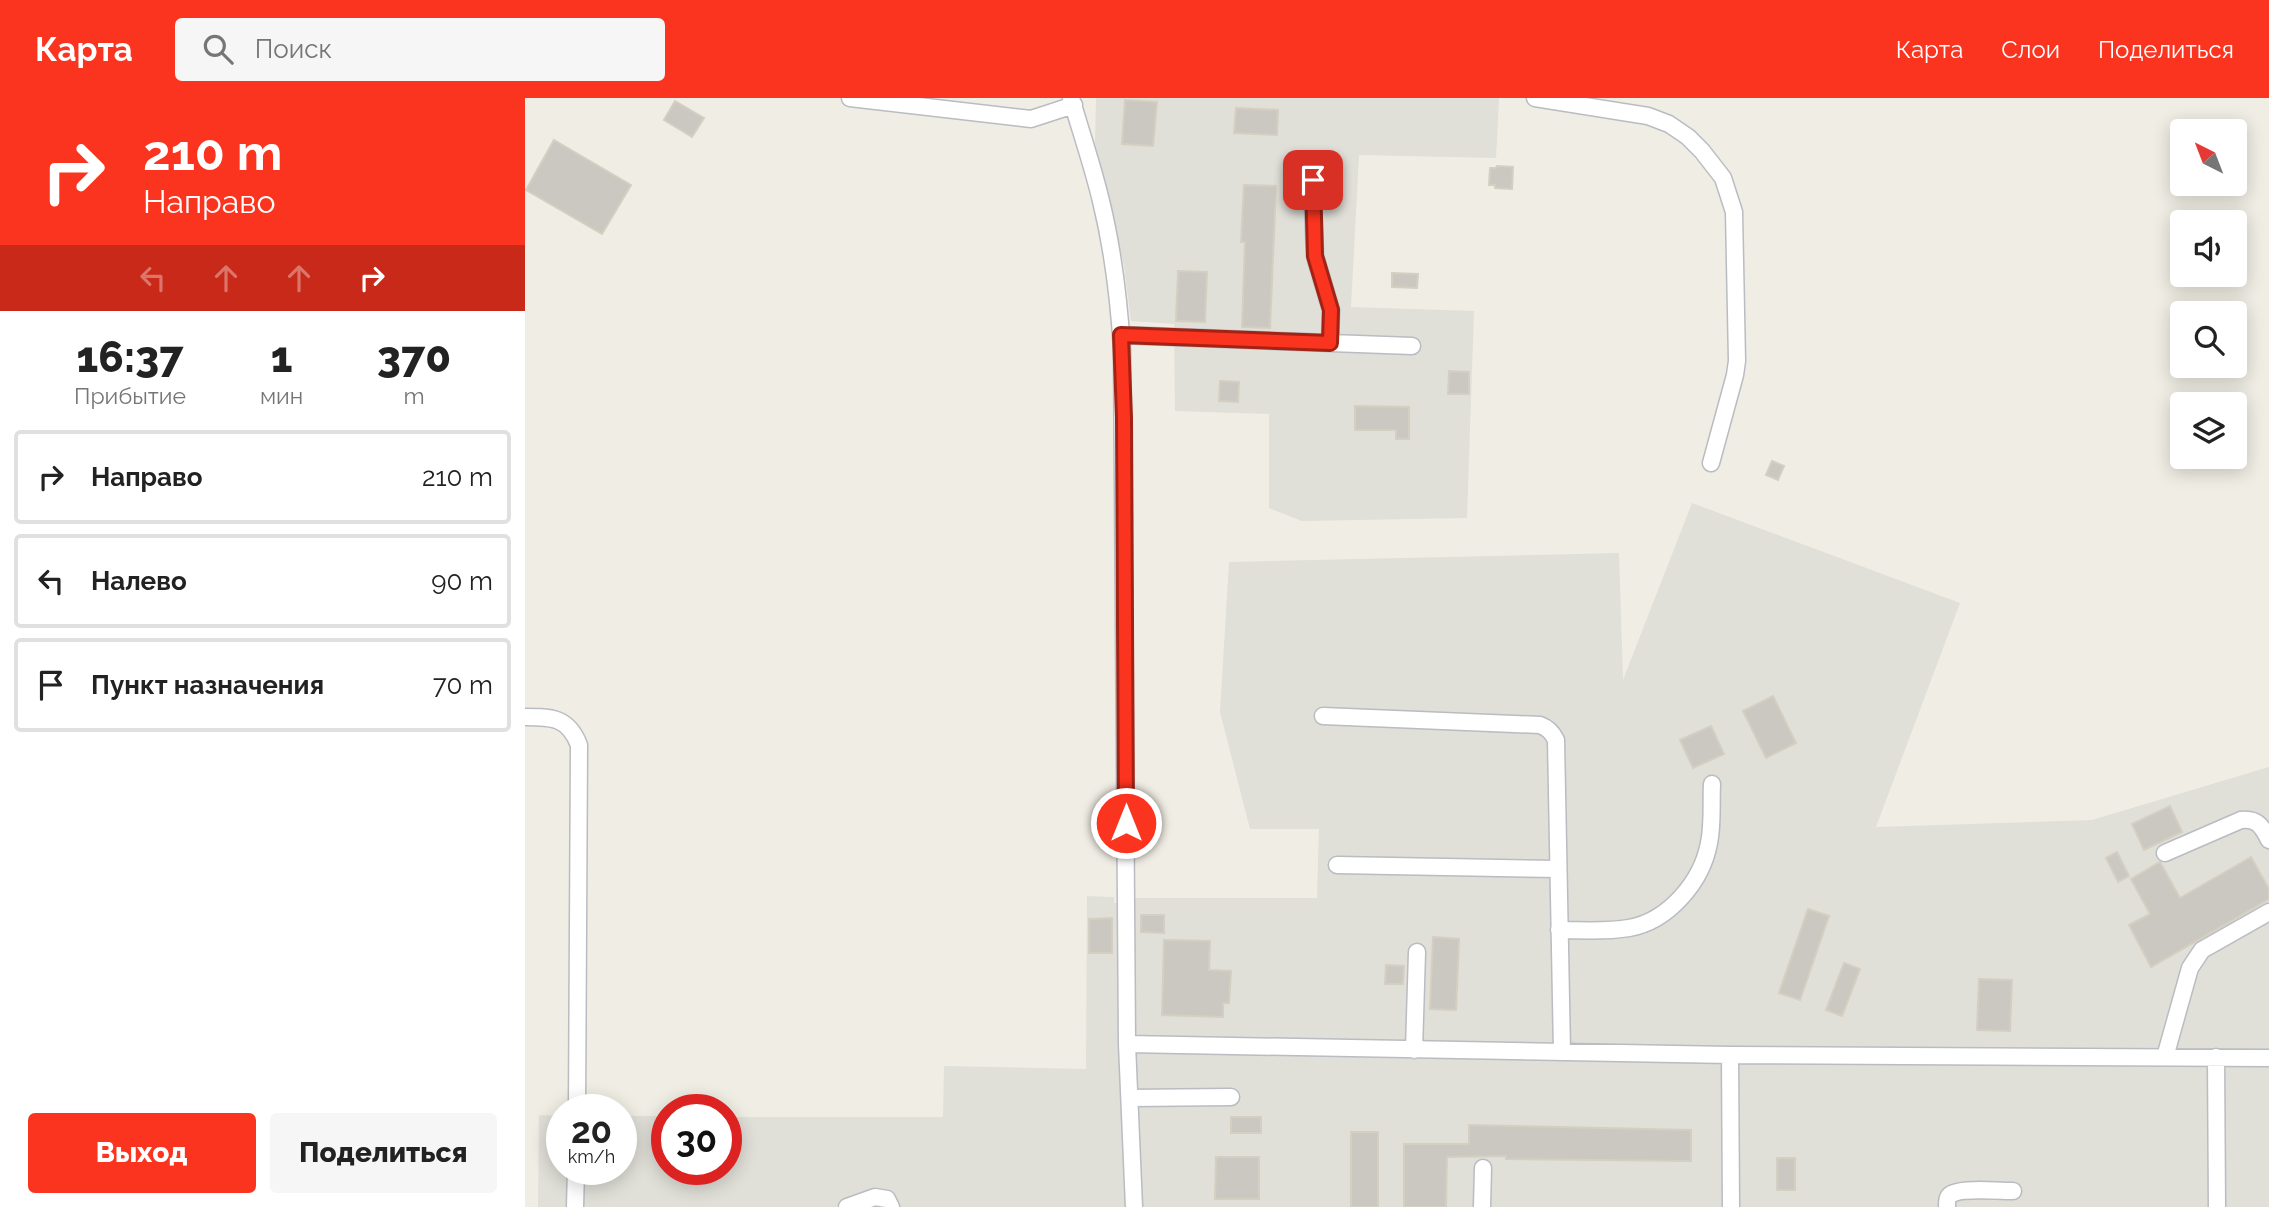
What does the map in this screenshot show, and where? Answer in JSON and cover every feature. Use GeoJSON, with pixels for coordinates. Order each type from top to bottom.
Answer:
{"type":"FeatureCollection","features":[{"type":"Feature","properties":{"kind":"street"},"geometry":{"type":"LineString","coordinates":[[849,98],[1031,119],[1072,102],[1104,214],[1112,254],[1121,335],[1124,418],[1127,1044],[1134,1207]]}},
{"type":"Feature","properties":{"kind":"street"},"geometry":{"type":"LineString","coordinates":[[1535,98],[1648,116],[1668,124],[1702,150],[1723,177],[1734,212],[1737,361],[1711,463]]}},
{"type":"Feature","properties":{"kind":"street"},"geometry":{"type":"LineString","coordinates":[[1313,180],[1315,256],[1331,310],[1330,343]]}},
{"type":"Feature","properties":{"kind":"street"},"geometry":{"type":"LineString","coordinates":[[1121,335],[1412,345]]}},
{"type":"Feature","properties":{"kind":"street"},"geometry":{"type":"LineString","coordinates":[[1323,716],[1539,725],[1547,728],[1556,740],[1562,1052]]}},
{"type":"Feature","properties":{"kind":"street"},"geometry":{"type":"LineString","coordinates":[[525,717],[559,720],[575,735],[579,745],[577,1094]]}},
{"type":"Feature","properties":{"kind":"street"},"geometry":{"type":"LineString","coordinates":[[1559,930],[1632,928],[1649,922],[1681,898],[1693,882],[1707,852],[1710,840],[1712,783]]}},
{"type":"Feature","properties":{"kind":"street"},"geometry":{"type":"LineString","coordinates":[[2165,853],[2249,819],[2256,821],[2269,840]]}},
{"type":"Feature","properties":{"kind":"street"},"geometry":{"type":"LineString","coordinates":[[1338,865],[1558,869]]}},
{"type":"Feature","properties":{"kind":"street"},"geometry":{"type":"LineString","coordinates":[[2165,1057],[2195,957],[2269,912]]}},
{"type":"Feature","properties":{"kind":"street"},"geometry":{"type":"LineString","coordinates":[[1415,1050],[1417,952]]}},
{"type":"Feature","properties":{"kind":"street"},"geometry":{"type":"LineString","coordinates":[[1127,1044],[1730,1055],[2269,1058]]}},
{"type":"Feature","properties":{"kind":"street"},"geometry":{"type":"LineString","coordinates":[[1730,1055],[1731,1207]]}},
{"type":"Feature","properties":{"kind":"street"},"geometry":{"type":"LineString","coordinates":[[2216,1057],[2217,1207]]}},
{"type":"Feature","properties":{"kind":"street"},"geometry":{"type":"LineString","coordinates":[[1130,1098],[1231,1097]]}},
{"type":"Feature","properties":{"kind":"street"},"geometry":{"type":"LineString","coordinates":[[1482,1207],[1483,1168]]}},
{"type":"Feature","properties":{"kind":"street"},"geometry":{"type":"LineString","coordinates":[[575,1207],[576,1185]]}},
{"type":"Feature","properties":{"kind":"street"},"geometry":{"type":"LineString","coordinates":[[1947,1207],[1949,1196],[1958,1191],[2013,1191]]}},
{"type":"Feature","properties":{"kind":"street"},"geometry":{"type":"LineString","coordinates":[[846,1207],[875,1197],[887,1199],[891,1207]]}},
{"type":"Feature","properties":{"kind":"shaded area"},"geometry":{"type":"Polygon","coordinates":[[[1096,98],[1499,98],[1496,158],[1359,155],[1351,307],[1474,311],[1467,518],[1302,521],[1269,508],[1269,414],[1175,411],[1174,324],[1131,321],[1124,266],[1095,143],[1096,98]]]}},
{"type":"Feature","properties":{"kind":"shaded area"},"geometry":{"type":"Polygon","coordinates":[[[1692,503],[1960,603],[1876,827],[2092,820],[2269,767],[2269,1207],[538,1207],[539,1115],[546,1115],[546,1185],[637,1185],[637,1116],[651,1116],[651,1185],[742,1185],[742,1117],[943,1117],[944,1066],[1086,1069],[1087,896],[1114,897],[1114,903],[1127,904],[1134,898],[1317,898],[1319,829],[1250,829],[1220,712],[1229,562],[1619,553],[1623,680],[1692,503]]]}},
{"type":"Feature","properties":{"kind":"building"},"geometry":{"type":"Polygon","coordinates":[[[1125,100],[1157,102],[1153,146],[1122,144],[1125,100]]]}},
{"type":"Feature","properties":{"kind":"building"},"geometry":{"type":"Polygon","coordinates":[[[675,101],[704,118],[692,137],[664,120],[675,101]]]}},
{"type":"Feature","properties":{"kind":"building"},"geometry":{"type":"Polygon","coordinates":[[[1236,108],[1278,110],[1277,135],[1234,133],[1236,108]]]}},
{"type":"Feature","properties":{"kind":"building"},"geometry":{"type":"Polygon","coordinates":[[[554,140],[631,185],[602,234],[526,190],[554,140]]]}},
{"type":"Feature","properties":{"kind":"building"},"geometry":{"type":"Polygon","coordinates":[[[1513,167],[1512,189],[1489,185],[1490,168],[1513,167]]]}},
{"type":"Feature","properties":{"kind":"building"},"geometry":{"type":"Polygon","coordinates":[[[1244,185],[1276,186],[1270,328],[1242,327],[1245,242],[1241,242],[1244,185]]]}},
{"type":"Feature","properties":{"kind":"building"},"geometry":{"type":"Polygon","coordinates":[[[1178,271],[1207,272],[1205,322],[1176,321],[1178,271]]]}},
{"type":"Feature","properties":{"kind":"building"},"geometry":{"type":"Polygon","coordinates":[[[1392,273],[1418,274],[1417,288],[1392,287],[1392,273]]]}},
{"type":"Feature","properties":{"kind":"building"},"geometry":{"type":"Polygon","coordinates":[[[1449,371],[1469,372],[1469,394],[1448,394],[1449,371]]]}},
{"type":"Feature","properties":{"kind":"building"},"geometry":{"type":"Polygon","coordinates":[[[1220,381],[1239,382],[1238,402],[1219,401],[1220,381]]]}},
{"type":"Feature","properties":{"kind":"building"},"geometry":{"type":"Polygon","coordinates":[[[1355,406],[1409,407],[1409,439],[1396,439],[1396,430],[1355,430],[1355,406]]]}},
{"type":"Feature","properties":{"kind":"building"},"geometry":{"type":"Polygon","coordinates":[[[1772,461],[1784,466],[1778,480],[1766,475],[1772,461]]]}},
{"type":"Feature","properties":{"kind":"building"},"geometry":{"type":"Polygon","coordinates":[[[1773,696],[1796,743],[1766,758],[1743,711],[1773,696]]]}},
{"type":"Feature","properties":{"kind":"building"},"geometry":{"type":"Polygon","coordinates":[[[1711,726],[1724,754],[1693,768],[1680,740],[1711,726]]]}},
{"type":"Feature","properties":{"kind":"building"},"geometry":{"type":"Polygon","coordinates":[[[2170,806],[2182,832],[2144,850],[2132,824],[2170,806]]]}},
{"type":"Feature","properties":{"kind":"building"},"geometry":{"type":"Polygon","coordinates":[[[2117,852],[2129,876],[2118,882],[2106,858],[2117,852]]]}},
{"type":"Feature","properties":{"kind":"building"},"geometry":{"type":"Polygon","coordinates":[[[2251,857],[2269,889],[2269,899],[2151,967],[2129,925],[2150,914],[2131,879],[2160,862],[2180,898],[2251,857]]]}},
{"type":"Feature","properties":{"kind":"building"},"geometry":{"type":"Polygon","coordinates":[[[1808,909],[1829,916],[1800,1000],[1779,993],[1808,909]]]}},
{"type":"Feature","properties":{"kind":"building"},"geometry":{"type":"Polygon","coordinates":[[[1141,915],[1164,915],[1164,933],[1141,932],[1141,915]]]}},
{"type":"Feature","properties":{"kind":"building"},"geometry":{"type":"Polygon","coordinates":[[[1112,918],[1112,953],[1089,953],[1089,919],[1112,918]]]}},
{"type":"Feature","properties":{"kind":"building"},"geometry":{"type":"Polygon","coordinates":[[[1433,937],[1459,939],[1456,1010],[1430,1009],[1433,937]]]}},
{"type":"Feature","properties":{"kind":"building"},"geometry":{"type":"Polygon","coordinates":[[[1164,940],[1210,941],[1209,970],[1231,971],[1229,1003],[1223,1003],[1223,1017],[1162,1015],[1164,940]]]}},
{"type":"Feature","properties":{"kind":"building"},"geometry":{"type":"Polygon","coordinates":[[[1844,963],[1860,969],[1842,1016],[1826,1010],[1844,963]]]}},
{"type":"Feature","properties":{"kind":"building"},"geometry":{"type":"Polygon","coordinates":[[[1386,965],[1404,966],[1403,984],[1385,984],[1386,965]]]}},
{"type":"Feature","properties":{"kind":"building"},"geometry":{"type":"Polygon","coordinates":[[[1979,979],[2012,980],[2010,1031],[1977,1030],[1979,979]]]}},
{"type":"Feature","properties":{"kind":"building"},"geometry":{"type":"Polygon","coordinates":[[[1231,1117],[1261,1117],[1261,1133],[1231,1133],[1231,1117]]]}},
{"type":"Feature","properties":{"kind":"building"},"geometry":{"type":"Polygon","coordinates":[[[1469,1125],[1691,1130],[1691,1161],[1447,1157],[1446,1207],[1404,1207],[1404,1144],[1469,1144],[1469,1125]]]}},
{"type":"Feature","properties":{"kind":"building"},"geometry":{"type":"Polygon","coordinates":[[[1351,1132],[1378,1132],[1378,1207],[1351,1207],[1351,1132]]]}},
{"type":"Feature","properties":{"kind":"building"},"geometry":{"type":"Polygon","coordinates":[[[1216,1157],[1259,1157],[1259,1199],[1215,1199],[1216,1157]]]}},
{"type":"Feature","properties":{"kind":"building"},"geometry":{"type":"Polygon","coordinates":[[[1777,1158],[1795,1158],[1795,1190],[1777,1190],[1777,1158]]]}},
{"type":"Feature","properties":{"kind":"route"},"geometry":{"type":"LineString","coordinates":[[1126,823],[1124,418],[1121,335],[1330,343],[1331,310],[1315,256],[1313,180]]}}]}
